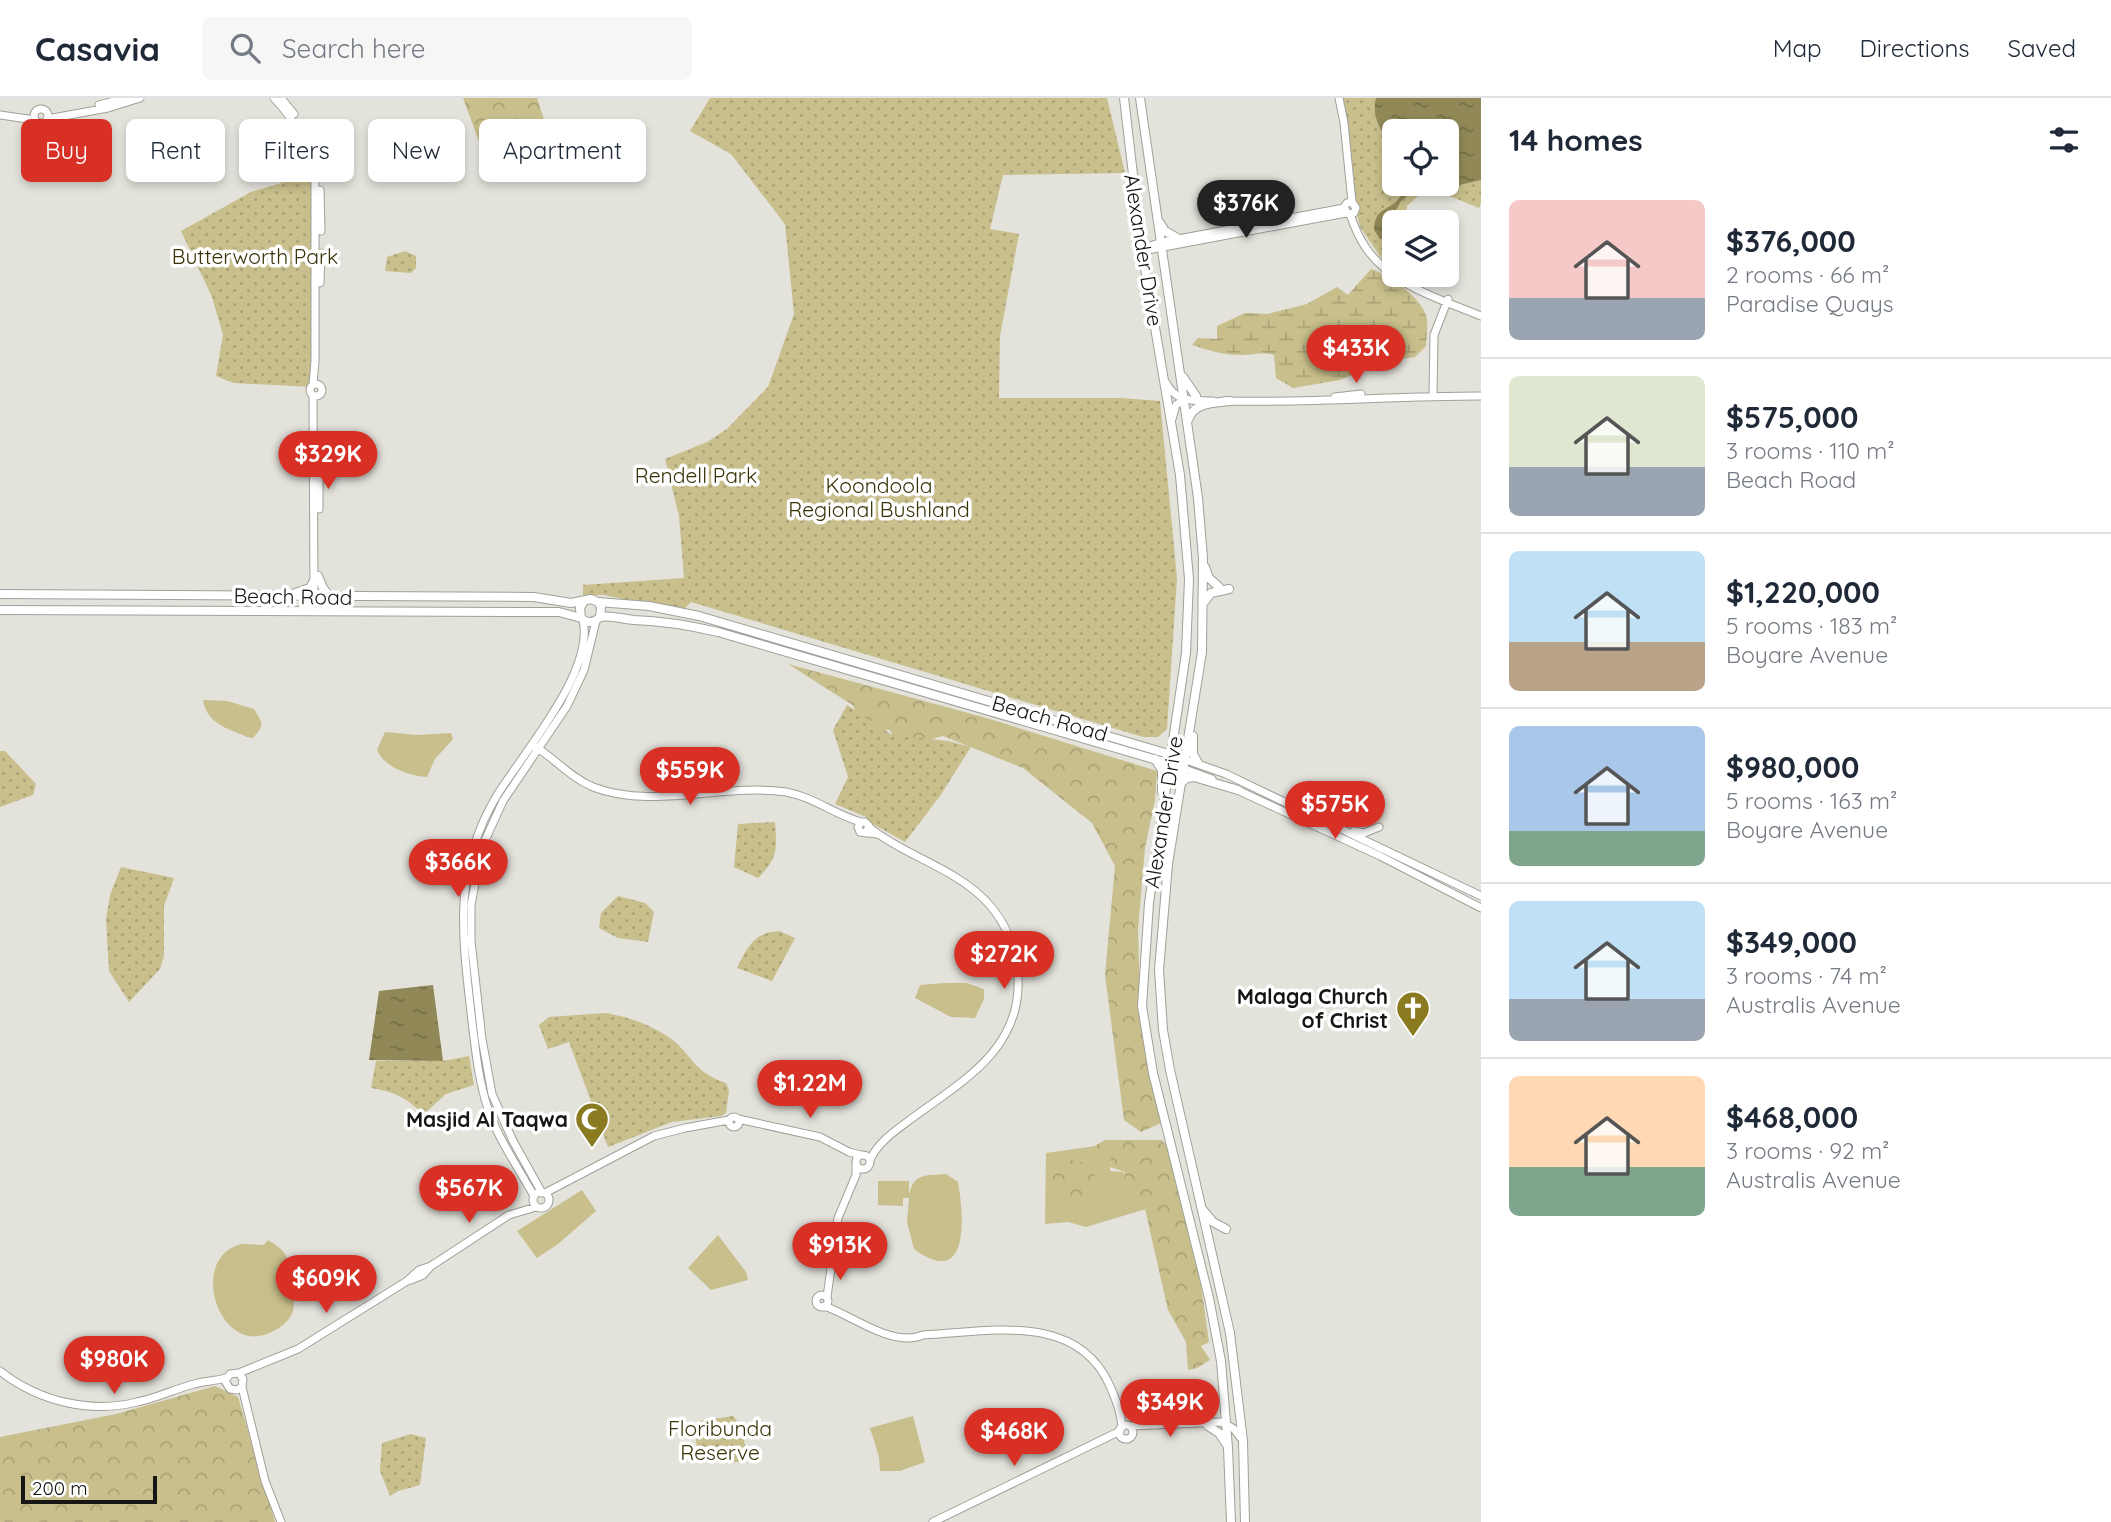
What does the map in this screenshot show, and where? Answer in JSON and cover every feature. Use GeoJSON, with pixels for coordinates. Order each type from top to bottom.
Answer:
{"type":"FeatureCollection","features":[{"type":"Feature","properties":{"kind":"main road","name":"Alexander Drive"},"geometry":{"type":"LineString","coordinates":[[1124,98],[1142,250],[1172,419],[1183,500],[1189,579],[1186,653],[1149,903],[1142,1006],[1153,1073],[1209,1298],[1221,1361],[1231,1522]]}},
{"type":"Feature","properties":{"kind":"main road","name":"Alexander Drive"},"geometry":{"type":"LineString","coordinates":[[1140,98],[1198,498],[1204,602],[1202,652],[1168,864],[1159,970],[1166,1043],[1230,1333],[1243,1441],[1245,1522]]}},
{"type":"Feature","properties":{"kind":"main road"},"geometry":{"type":"LineString","coordinates":[[1159,220],[1165,231],[1179,239]]}},
{"type":"Feature","properties":{"kind":"main road"},"geometry":{"type":"LineString","coordinates":[[1179,365],[1184,380],[1196,396]]}},
{"type":"Feature","properties":{"kind":"main road"},"geometry":{"type":"LineString","coordinates":[[1188,426],[1189,415],[1196,408],[1230,401]]}},
{"type":"Feature","properties":{"kind":"main road"},"geometry":{"type":"LineString","coordinates":[[1203,558],[1208,575],[1219,587]]}},
{"type":"Feature","properties":{"kind":"main road"},"geometry":{"type":"LineString","coordinates":[[282,596],[310,588],[316,578],[330,597]]}},
{"type":"Feature","properties":{"kind":"main road"},"geometry":{"type":"LineString","coordinates":[[1204,602],[1211,593],[1229,589]]}},
{"type":"Feature","properties":{"kind":"main road","name":"Beach Road"},"geometry":{"type":"LineString","coordinates":[[0,594],[534,597],[571,603],[584,601]]}},
{"type":"Feature","properties":{"kind":"main road"},"geometry":{"type":"LineString","coordinates":[[151,595],[158,604],[153,610]]}},
{"type":"Feature","properties":{"kind":"main road"},"geometry":{"type":"LineString","coordinates":[[584,601],[598,601],[601,607],[598,619],[582,619],[580,608],[584,601]]}},
{"type":"Feature","properties":{"kind":"main road","name":"Beach Road"},"geometry":{"type":"LineString","coordinates":[[598,601],[649,606],[699,616],[1116,737],[1171,759]]}},
{"type":"Feature","properties":{"kind":"main road","name":"Beach Road"},"geometry":{"type":"LineString","coordinates":[[0,610],[559,612],[582,619]]}},
{"type":"Feature","properties":{"kind":"main road","name":"Beach Road"},"geometry":{"type":"LineString","coordinates":[[598,619],[612,616],[668,621],[718,632],[1155,759],[1171,759]]}},
{"type":"Feature","properties":{"kind":"main road"},"geometry":{"type":"LineString","coordinates":[[1195,702],[1192,745],[1194,758],[1198,763]]}},
{"type":"Feature","properties":{"kind":"main road"},"geometry":{"type":"LineString","coordinates":[[1116,737],[1159,746],[1174,739]]}},
{"type":"Feature","properties":{"kind":"main road"},"geometry":{"type":"LineString","coordinates":[[1155,759],[1162,770],[1161,826]]}},
{"type":"Feature","properties":{"kind":"main road"},"geometry":{"type":"LineString","coordinates":[[1181,783],[1194,777],[1238,790]]}},
{"type":"Feature","properties":{"kind":"main road"},"geometry":{"type":"LineString","coordinates":[[1201,1208],[1216,1224],[1226,1229]]}},
{"type":"Feature","properties":{"kind":"main road"},"geometry":{"type":"LineString","coordinates":[[1208,1426],[1219,1433],[1228,1448]]}},
{"type":"Feature","properties":{"kind":"street"},"geometry":{"type":"LineString","coordinates":[[47,116],[125,98]]}},
{"type":"Feature","properties":{"kind":"street"},"geometry":{"type":"LineString","coordinates":[[47,116],[108,108],[140,98]]}},
{"type":"Feature","properties":{"kind":"street"},"geometry":{"type":"LineString","coordinates":[[274,98],[301,134],[309,154],[315,183],[315,385]]}},
{"type":"Feature","properties":{"kind":"street"},"geometry":{"type":"LineString","coordinates":[[281,98],[304,131],[316,164],[322,203],[315,385],[309,392],[316,396],[317,596],[322,606],[354,611]]}},
{"type":"Feature","properties":{"kind":"street"},"geometry":{"type":"LineString","coordinates":[[1337,98],[1344,124],[1349,209],[1366,249],[1402,281],[1481,314]]}},
{"type":"Feature","properties":{"kind":"street"},"geometry":{"type":"LineString","coordinates":[[0,113],[35,117],[41,110],[47,116]]}},
{"type":"Feature","properties":{"kind":"street"},"geometry":{"type":"LineString","coordinates":[[1142,250],[1349,209]]}},
{"type":"Feature","properties":{"kind":"street"},"geometry":{"type":"LineString","coordinates":[[1349,209],[1367,244],[1382,258]]}},
{"type":"Feature","properties":{"kind":"street"},"geometry":{"type":"LineString","coordinates":[[1163,245],[1179,239],[1301,218]]}},
{"type":"Feature","properties":{"kind":"street"},"geometry":{"type":"LineString","coordinates":[[1424,287],[1450,301]]}},
{"type":"Feature","properties":{"kind":"street"},"geometry":{"type":"LineString","coordinates":[[1431,393],[1434,335],[1450,301]]}},
{"type":"Feature","properties":{"kind":"street"},"geometry":{"type":"LineString","coordinates":[[1165,382],[1175,396],[1184,400],[1314,402],[1431,393]]}},
{"type":"Feature","properties":{"kind":"street"},"geometry":{"type":"LineString","coordinates":[[1172,419],[1176,405],[1196,396],[1298,398],[1481,393]]}},
{"type":"Feature","properties":{"kind":"street"},"geometry":{"type":"LineString","coordinates":[[298,611],[311,604],[317,596]]}},
{"type":"Feature","properties":{"kind":"street"},"geometry":{"type":"LineString","coordinates":[[534,749],[578,666],[585,627],[582,619]]}},
{"type":"Feature","properties":{"kind":"street"},"geometry":{"type":"LineString","coordinates":[[509,1144],[492,1094],[462,940],[466,875],[474,846],[495,799],[567,706],[587,661],[598,619]]}},
{"type":"Feature","properties":{"kind":"street"},"geometry":{"type":"LineString","coordinates":[[569,683],[580,672],[583,662],[587,661]]}},
{"type":"Feature","properties":{"kind":"street"},"geometry":{"type":"LineString","coordinates":[[534,749],[584,783],[605,791],[647,796],[736,791],[788,793],[808,798],[860,824],[860,832],[868,830],[965,884],[985,900],[1010,935],[1017,959],[1016,1010],[1007,1034],[990,1057],[971,1074],[862,1159],[838,1218],[832,1269],[825,1299],[860,1320],[888,1330],[923,1335],[1020,1330],[1058,1337],[1082,1350],[1095,1361],[1105,1375],[1126,1430]]}},
{"type":"Feature","properties":{"kind":"street","name":"Beach Road"},"geometry":{"type":"LineString","coordinates":[[1171,759],[1380,856],[1481,908]]}},
{"type":"Feature","properties":{"kind":"street","name":"Beach Road"},"geometry":{"type":"LineString","coordinates":[[1184,763],[1198,763],[1268,794],[1481,896]]}},
{"type":"Feature","properties":{"kind":"street"},"geometry":{"type":"LineString","coordinates":[[1268,794],[1270,799],[1283,805],[1288,813]]}},
{"type":"Feature","properties":{"kind":"street"},"geometry":{"type":"LineString","coordinates":[[1336,826],[1362,833],[1379,827]]}},
{"type":"Feature","properties":{"kind":"street"},"geometry":{"type":"LineString","coordinates":[[475,1012],[479,1072],[489,1112],[540,1198]]}},
{"type":"Feature","properties":{"kind":"street"},"geometry":{"type":"LineString","coordinates":[[479,1072],[488,1071]]}},
{"type":"Feature","properties":{"kind":"street"},"geometry":{"type":"LineString","coordinates":[[240,1382],[249,1367],[298,1349],[407,1281],[423,1275],[431,1266],[509,1215],[654,1136],[685,1128],[734,1123],[811,1134],[862,1159],[869,1166],[856,1175]]}},
{"type":"Feature","properties":{"kind":"street"},"geometry":{"type":"LineString","coordinates":[[0,1371],[24,1387],[47,1397],[82,1405],[102,1406],[140,1402],[193,1384],[240,1382]]}},
{"type":"Feature","properties":{"kind":"street"},"geometry":{"type":"LineString","coordinates":[[0,1377],[49,1402],[94,1411],[137,1407],[226,1382],[232,1373],[240,1382],[265,1481],[281,1522]]}},
{"type":"Feature","properties":{"kind":"street"},"geometry":{"type":"LineString","coordinates":[[1194,1424],[1226,1424],[1233,1420],[1239,1408]]}},
{"type":"Feature","properties":{"kind":"street"},"geometry":{"type":"LineString","coordinates":[[933,1522],[1126,1430],[1218,1422],[1234,1429],[1243,1441]]}},
{"type":"Feature","properties":{"kind":"green space"},"geometry":{"type":"Polygon","coordinates":[[[463,98],[537,98],[544,119],[479,119],[479,142],[463,98]]]}},
{"type":"Feature","properties":{"kind":"green space","name":"Koondoola Regional Bushland"},"geometry":{"type":"Polygon","coordinates":[[[710,98],[1107,98],[1125,173],[1003,175],[990,229],[1019,234],[1000,336],[999,398],[1121,398],[1160,401],[1177,578],[1167,729],[1158,737],[1143,737],[691,602],[682,611],[604,595],[583,595],[583,585],[684,578],[679,516],[665,459],[707,442],[727,429],[768,387],[794,314],[785,224],[731,154],[690,131],[710,98]]]}},
{"type":"Feature","properties":{"kind":"green space"},"geometry":{"type":"Polygon","coordinates":[[[1342,98],[1376,98],[1376,118],[1382,131],[1382,196],[1418,196],[1407,206],[1406,210],[1382,210],[1382,259],[1360,227],[1354,203],[1342,98]]]}},
{"type":"Feature","properties":{"kind":"green space"},"geometry":{"type":"Polygon","coordinates":[[[1481,180],[1479,208],[1450,196],[1459,196],[1459,185],[1481,180]]]}},
{"type":"Feature","properties":{"kind":"green space","name":"Butterworth Park"},"geometry":{"type":"Polygon","coordinates":[[[285,182],[312,182],[312,387],[234,383],[216,376],[223,335],[212,297],[181,231],[251,192],[285,182]]]}},
{"type":"Feature","properties":{"kind":"green space"},"geometry":{"type":"Polygon","coordinates":[[[405,251],[416,256],[416,268],[411,273],[385,271],[387,257],[405,251]]]}},
{"type":"Feature","properties":{"kind":"green space"},"geometry":{"type":"Polygon","coordinates":[[[1371,269],[1382,274],[1382,287],[1402,287],[1424,311],[1427,319],[1426,346],[1415,357],[1384,362],[1340,380],[1293,388],[1276,378],[1274,355],[1228,354],[1192,345],[1198,338],[1217,339],[1217,326],[1245,313],[1267,314],[1307,304],[1337,287],[1348,295],[1371,269]]]}},
{"type":"Feature","properties":{"kind":"green space"},"geometry":{"type":"Polygon","coordinates":[[[788,664],[983,717],[1157,771],[1155,800],[1145,848],[1138,929],[1140,1002],[1161,1123],[1141,1132],[1124,1120],[1105,975],[1115,866],[1092,823],[1023,768],[943,736],[917,743],[899,752],[890,730],[875,730],[856,721],[854,706],[788,664]]]}},
{"type":"Feature","properties":{"kind":"green space"},"geometry":{"type":"Polygon","coordinates":[[[203,700],[227,701],[254,709],[261,721],[261,727],[253,738],[225,728],[209,715],[203,700]]]}},
{"type":"Feature","properties":{"kind":"green space"},"geometry":{"type":"Polygon","coordinates":[[[847,705],[892,735],[948,741],[971,747],[940,796],[905,842],[873,824],[866,817],[835,804],[848,777],[833,730],[847,705]]]}},
{"type":"Feature","properties":{"kind":"green space"},"geometry":{"type":"Polygon","coordinates":[[[385,732],[417,735],[451,733],[453,739],[435,759],[427,777],[413,775],[391,766],[380,756],[377,750],[385,732]]]}},
{"type":"Feature","properties":{"kind":"green space"},"geometry":{"type":"Polygon","coordinates":[[[0,751],[5,751],[36,784],[33,795],[0,807],[0,751]]]}},
{"type":"Feature","properties":{"kind":"green space"},"geometry":{"type":"Polygon","coordinates":[[[775,822],[775,853],[765,871],[758,878],[734,867],[738,824],[775,822]]]}},
{"type":"Feature","properties":{"kind":"green space"},"geometry":{"type":"Polygon","coordinates":[[[121,867],[174,878],[164,906],[164,956],[160,969],[129,1002],[109,971],[106,919],[110,895],[121,867]]]}},
{"type":"Feature","properties":{"kind":"green space"},"geometry":{"type":"Polygon","coordinates":[[[618,896],[645,903],[654,912],[648,942],[618,938],[599,928],[601,913],[618,896]]]}},
{"type":"Feature","properties":{"kind":"green space"},"geometry":{"type":"Polygon","coordinates":[[[779,931],[795,938],[772,981],[737,968],[752,942],[763,934],[779,931]]]}},
{"type":"Feature","properties":{"kind":"green space"},"geometry":{"type":"Polygon","coordinates":[[[966,983],[984,989],[984,999],[975,1018],[951,1017],[915,998],[920,985],[966,983]]]}},
{"type":"Feature","properties":{"kind":"green space"},"geometry":{"type":"Polygon","coordinates":[[[605,1013],[622,1016],[660,1031],[675,1042],[705,1073],[726,1083],[729,1090],[726,1113],[721,1116],[672,1122],[608,1147],[569,1042],[548,1049],[539,1025],[549,1017],[605,1013]]]}},
{"type":"Feature","properties":{"kind":"green space"},"geometry":{"type":"Polygon","coordinates":[[[469,1056],[474,1085],[446,1094],[424,1114],[399,1096],[371,1088],[376,1061],[443,1061],[469,1056]]]}},
{"type":"Feature","properties":{"kind":"green space"},"geometry":{"type":"Polygon","coordinates":[[[1105,1140],[1162,1140],[1170,1150],[1200,1278],[1209,1342],[1201,1346],[1210,1360],[1197,1368],[1188,1370],[1186,1342],[1168,1310],[1145,1209],[1121,1197],[1125,1172],[1110,1167],[1111,1153],[1093,1147],[1105,1140]]]}},
{"type":"Feature","properties":{"kind":"green space"},"geometry":{"type":"Polygon","coordinates":[[[1117,1143],[1110,1171],[1124,1172],[1125,1180],[1146,1209],[1086,1227],[1068,1222],[1045,1224],[1046,1153],[1117,1143]]]}},
{"type":"Feature","properties":{"kind":"green space"},"geometry":{"type":"Polygon","coordinates":[[[1071,1160],[1081,1162],[1101,1181],[1085,1215],[1079,1216],[1068,1202],[1058,1198],[1051,1177],[1059,1164],[1071,1160]]]}},
{"type":"Feature","properties":{"kind":"green space"},"geometry":{"type":"Polygon","coordinates":[[[946,1174],[958,1182],[962,1213],[959,1244],[954,1255],[945,1261],[932,1259],[914,1249],[907,1222],[909,1198],[903,1198],[903,1206],[878,1205],[878,1181],[909,1181],[909,1195],[918,1179],[927,1175],[946,1174]]]}},
{"type":"Feature","properties":{"kind":"green space"},"geometry":{"type":"Polygon","coordinates":[[[582,1190],[596,1211],[558,1244],[537,1258],[517,1231],[582,1190]]]}},
{"type":"Feature","properties":{"kind":"green space"},"geometry":{"type":"Polygon","coordinates":[[[718,1235],[746,1272],[748,1280],[711,1290],[688,1268],[718,1235]]]}},
{"type":"Feature","properties":{"kind":"green space"},"geometry":{"type":"Polygon","coordinates":[[[268,1240],[282,1250],[290,1266],[293,1311],[287,1322],[275,1330],[249,1336],[236,1331],[226,1321],[218,1308],[213,1278],[217,1264],[225,1253],[241,1244],[264,1245],[268,1240]]]}},
{"type":"Feature","properties":{"kind":"green space"},"geometry":{"type":"Polygon","coordinates":[[[215,1386],[238,1397],[275,1522],[0,1522],[0,1437],[116,1414],[215,1386]]]}},
{"type":"Feature","properties":{"kind":"green space","name":"Floribunda Reserve"},"geometry":{"type":"Polygon","coordinates":[[[733,1416],[744,1438],[745,1462],[699,1460],[696,1441],[700,1421],[733,1416]]]}},
{"type":"Feature","properties":{"kind":"green space"},"geometry":{"type":"Polygon","coordinates":[[[913,1416],[925,1462],[900,1471],[880,1471],[879,1457],[870,1428],[913,1416]]]}},
{"type":"Feature","properties":{"kind":"green space"},"geometry":{"type":"Polygon","coordinates":[[[411,1434],[426,1438],[420,1485],[390,1496],[380,1471],[382,1443],[411,1434]]]}},
{"type":"Feature","properties":{"kind":"water"},"geometry":{"type":"Polygon","coordinates":[[[1376,98],[1481,98],[1481,180],[1459,185],[1459,119],[1382,119],[1382,131],[1376,118],[1376,98]]]}},
{"type":"Feature","properties":{"kind":"water"},"geometry":{"type":"Polygon","coordinates":[[[1401,196],[1407,196],[1396,210],[1383,210],[1401,196]]]}},
{"type":"Feature","properties":{"kind":"water"},"geometry":{"type":"Polygon","coordinates":[[[1382,211],[1382,239],[1374,230],[1382,211]]]}},
{"type":"Feature","properties":{"kind":"water"},"geometry":{"type":"Polygon","coordinates":[[[433,985],[443,1061],[369,1060],[379,991],[433,985]]]}},
{"type":"Feature","properties":{"kind":"place","name":"Malaga Church of Christ"},"geometry":{"type":"Point","coordinates":[1413,1038]}},
{"type":"Feature","properties":{"kind":"place","name":"Masjid Al Taqwa"},"geometry":{"type":"Point","coordinates":[592,1149]}},
{"type":"Feature","properties":{"kind":"park label","name":"Rendell Park"},"geometry":{"type":"Point","coordinates":[696,475]}}]}
